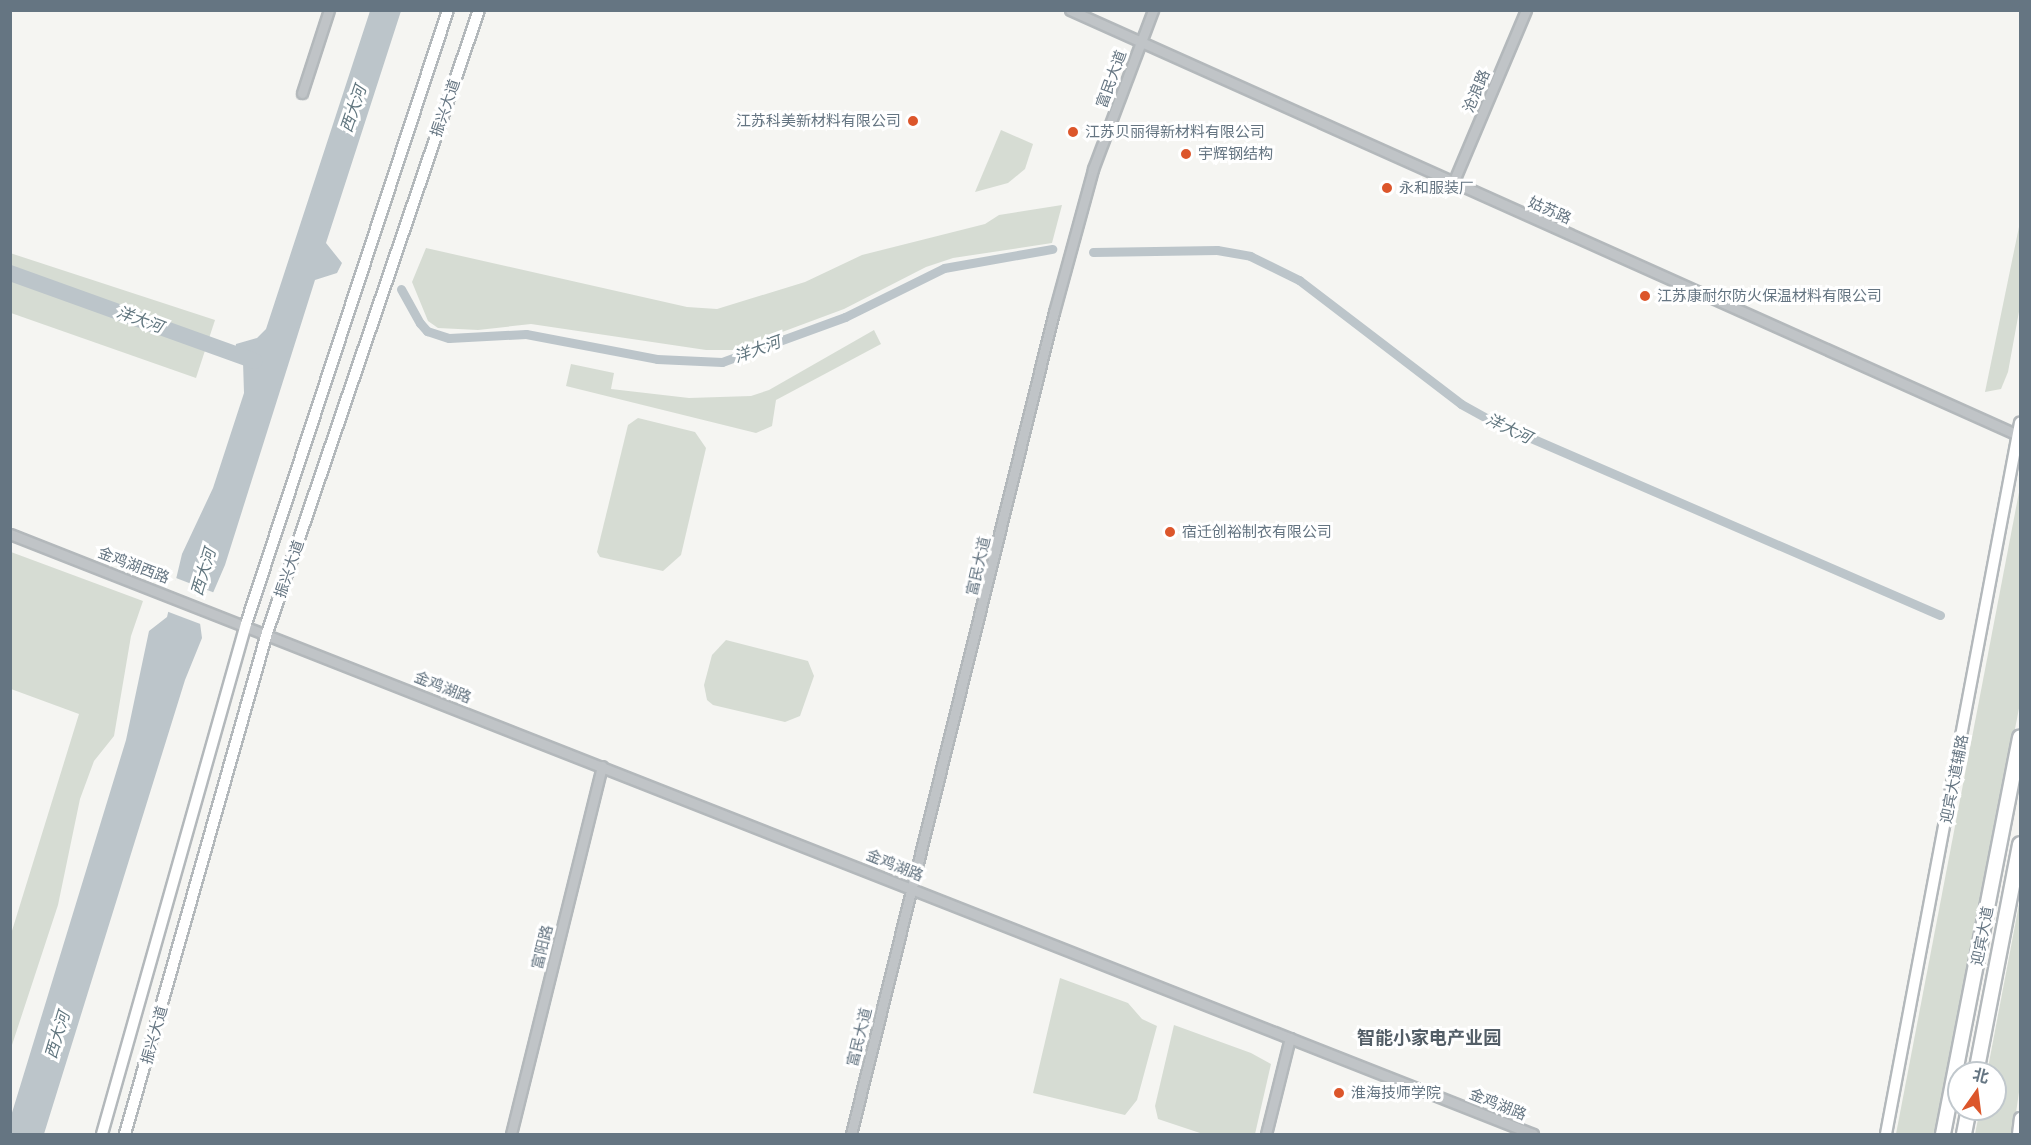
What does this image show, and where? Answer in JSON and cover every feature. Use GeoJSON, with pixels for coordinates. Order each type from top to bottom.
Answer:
{"type":"FeatureCollection","features":[{"type":"Feature","properties":{"kind":"highway","name":"迎宾大道"},"geometry":{"type":"LineString","coordinates":[[1943,1134],[2020,737]]}},
{"type":"Feature","properties":{"kind":"highway","name":"迎宾大道"},"geometry":{"type":"LineString","coordinates":[[1978,1061],[2020,844]]}},
{"type":"Feature","properties":{"kind":"main road","name":"振兴大道"},"geometry":{"type":"LineString","coordinates":[[102,1134],[246,624],[448,10]]}},
{"type":"Feature","properties":{"kind":"main road","name":"振兴大道"},"geometry":{"type":"LineString","coordinates":[[125,1134],[267,633],[479,10]]}},
{"type":"Feature","properties":{"kind":"main road","name":"迎宾大道辅路"},"geometry":{"type":"LineString","coordinates":[[1886,1134],[2019,429]]}},
{"type":"Feature","properties":{"kind":"main road"},"geometry":{"type":"LineString","coordinates":[[2018,1134],[2020,1118]]}},
{"type":"Feature","properties":{"kind":"street"},"geometry":{"type":"LineString","coordinates":[[302,93],[329,10]]}},
{"type":"Feature","properties":{"kind":"street","name":"姑苏路"},"geometry":{"type":"LineString","coordinates":[[1070,10],[1453,183],[2019,429]]}},
{"type":"Feature","properties":{"kind":"street","name":"富民大道"},"geometry":{"type":"LineString","coordinates":[[851,1134],[1054,312],[1093,169],[1153,10]]}},
{"type":"Feature","properties":{"kind":"street","name":"沧浪路"},"geometry":{"type":"LineString","coordinates":[[1453,183],[1526,10]]}},
{"type":"Feature","properties":{"kind":"street","name":"金鸡湖西路"},"geometry":{"type":"LineString","coordinates":[[10,534],[246,624]]}},
{"type":"Feature","properties":{"kind":"street","name":"金鸡湖路"},"geometry":{"type":"LineString","coordinates":[[246,624],[1533,1134]]}},
{"type":"Feature","properties":{"kind":"street","name":"富阳路"},"geometry":{"type":"LineString","coordinates":[[511,1134],[602,766]]}},
{"type":"Feature","properties":{"kind":"street"},"geometry":{"type":"LineString","coordinates":[[1266,1134],[1290,1038]]}},
{"type":"Feature","properties":{"kind":"shaded area"},"geometry":{"type":"Polygon","coordinates":[[[1001,130],[1033,144],[1025,169],[1008,183],[975,192],[1001,130]]]}},
{"type":"Feature","properties":{"kind":"shaded area"},"geometry":{"type":"Polygon","coordinates":[[[1062,205],[1052,243],[953,258],[926,267],[844,309],[734,350],[706,350],[531,324],[478,330],[438,328],[428,321],[412,282],[426,248],[687,307],[717,309],[805,282],[862,255],[985,224],[999,215],[1062,205]]]}},
{"type":"Feature","properties":{"kind":"shaded area"},"geometry":{"type":"Polygon","coordinates":[[[2020,222],[2020,306],[2008,372],[2001,389],[1985,392],[2020,222]]]}},
{"type":"Feature","properties":{"kind":"shaded area"},"geometry":{"type":"Polygon","coordinates":[[[10,253],[215,320],[196,378],[11,313],[10,253]]]}},
{"type":"Feature","properties":{"kind":"shaded area"},"geometry":{"type":"Polygon","coordinates":[[[874,330],[881,344],[776,400],[772,426],[756,433],[566,386],[571,364],[614,373],[611,389],[689,398],[751,396],[769,390],[874,330]]]}},
{"type":"Feature","properties":{"kind":"shaded area"},"geometry":{"type":"Polygon","coordinates":[[[638,418],[695,432],[706,448],[681,555],[663,571],[600,557],[597,552],[628,425],[638,418]]]}},
{"type":"Feature","properties":{"kind":"shaded area"},"geometry":{"type":"Polygon","coordinates":[[[2020,487],[2020,703],[1951,1061],[1947,1061],[1947,1082],[1937,1134],[1896,1134],[2020,487]]]}},
{"type":"Feature","properties":{"kind":"shaded area"},"geometry":{"type":"Polygon","coordinates":[[[11,552],[143,601],[131,636],[114,736],[94,761],[80,799],[58,905],[11,1048],[11,934],[79,714],[11,689],[11,552]]]}},
{"type":"Feature","properties":{"kind":"shaded area"},"geometry":{"type":"Polygon","coordinates":[[[726,640],[808,661],[814,676],[800,716],[785,722],[713,705],[707,700],[704,685],[712,655],[726,640]]]}},
{"type":"Feature","properties":{"kind":"shaded area"},"geometry":{"type":"Polygon","coordinates":[[[2020,899],[2020,1085],[2013,1134],[1975,1134],[1978,1121],[2007,1121],[2007,1061],[1989,1061],[2020,899]]]}},
{"type":"Feature","properties":{"kind":"shaded area"},"geometry":{"type":"Polygon","coordinates":[[[1060,978],[1128,1003],[1142,1019],[1157,1026],[1137,1100],[1125,1115],[1033,1093],[1060,978]]]}},
{"type":"Feature","properties":{"kind":"shaded area"},"geometry":{"type":"Polygon","coordinates":[[[1174,1025],[1251,1053],[1271,1064],[1255,1134],[1203,1134],[1158,1119],[1155,1106],[1174,1025]]]}},
{"type":"Feature","properties":{"kind":"water","name":"西大河"},"geometry":{"type":"Polygon","coordinates":[[[370,11],[401,11],[326,243],[342,263],[337,273],[315,280],[225,565],[200,623],[202,638],[185,680],[44,1134],[11,1134],[11,1116],[126,740],[149,631],[167,617],[182,554],[213,488],[244,393],[243,362],[234,356],[236,344],[257,338],[266,329],[370,11]]]}},
{"type":"Feature","properties":{"kind":"pier"},"geometry":{"type":"Polygon","coordinates":[[[176,578],[215,593],[203,625],[166,611],[176,578]]]}},
{"type":"Feature","properties":{"kind":"waterway","name":"洋大河"},"geometry":{"type":"LineString","coordinates":[[401,289],[427,331],[449,338],[526,334],[657,359],[722,362],[845,317],[944,268],[1052,249]]}},
{"type":"Feature","properties":{"kind":"waterway","name":"洋大河"},"geometry":{"type":"LineString","coordinates":[[1093,252],[1217,250],[1250,256],[1299,280],[1461,404],[1494,422],[1940,615]]}},
{"type":"Feature","properties":{"kind":"waterway","name":"洋大河"},"geometry":{"type":"LineString","coordinates":[[10,273],[255,361]]}},
{"type":"Feature","properties":{"kind":"place","name":"江苏科美新材料有限公司"},"geometry":{"type":"Point","coordinates":[913,121]}},
{"type":"Feature","properties":{"kind":"place","name":"江苏贝丽得新材料有限公司"},"geometry":{"type":"Point","coordinates":[1073,132]}},
{"type":"Feature","properties":{"kind":"place","name":"宇辉钢结构"},"geometry":{"type":"Point","coordinates":[1186,154]}},
{"type":"Feature","properties":{"kind":"place","name":"永和服装厂"},"geometry":{"type":"Point","coordinates":[1387,188]}},
{"type":"Feature","properties":{"kind":"place","name":"江苏康耐尔防火保温材料有限公司"},"geometry":{"type":"Point","coordinates":[1645,296]}},
{"type":"Feature","properties":{"kind":"place","name":"宿迁创裕制衣有限公司"},"geometry":{"type":"Point","coordinates":[1170,532]}},
{"type":"Feature","properties":{"kind":"place","name":"淮海技师学院"},"geometry":{"type":"Point","coordinates":[1339,1093]}},
{"type":"Feature","properties":{"kind":"district","name":"智能小家电产业园"},"geometry":{"type":"Point","coordinates":[1429,1037]}}]}
